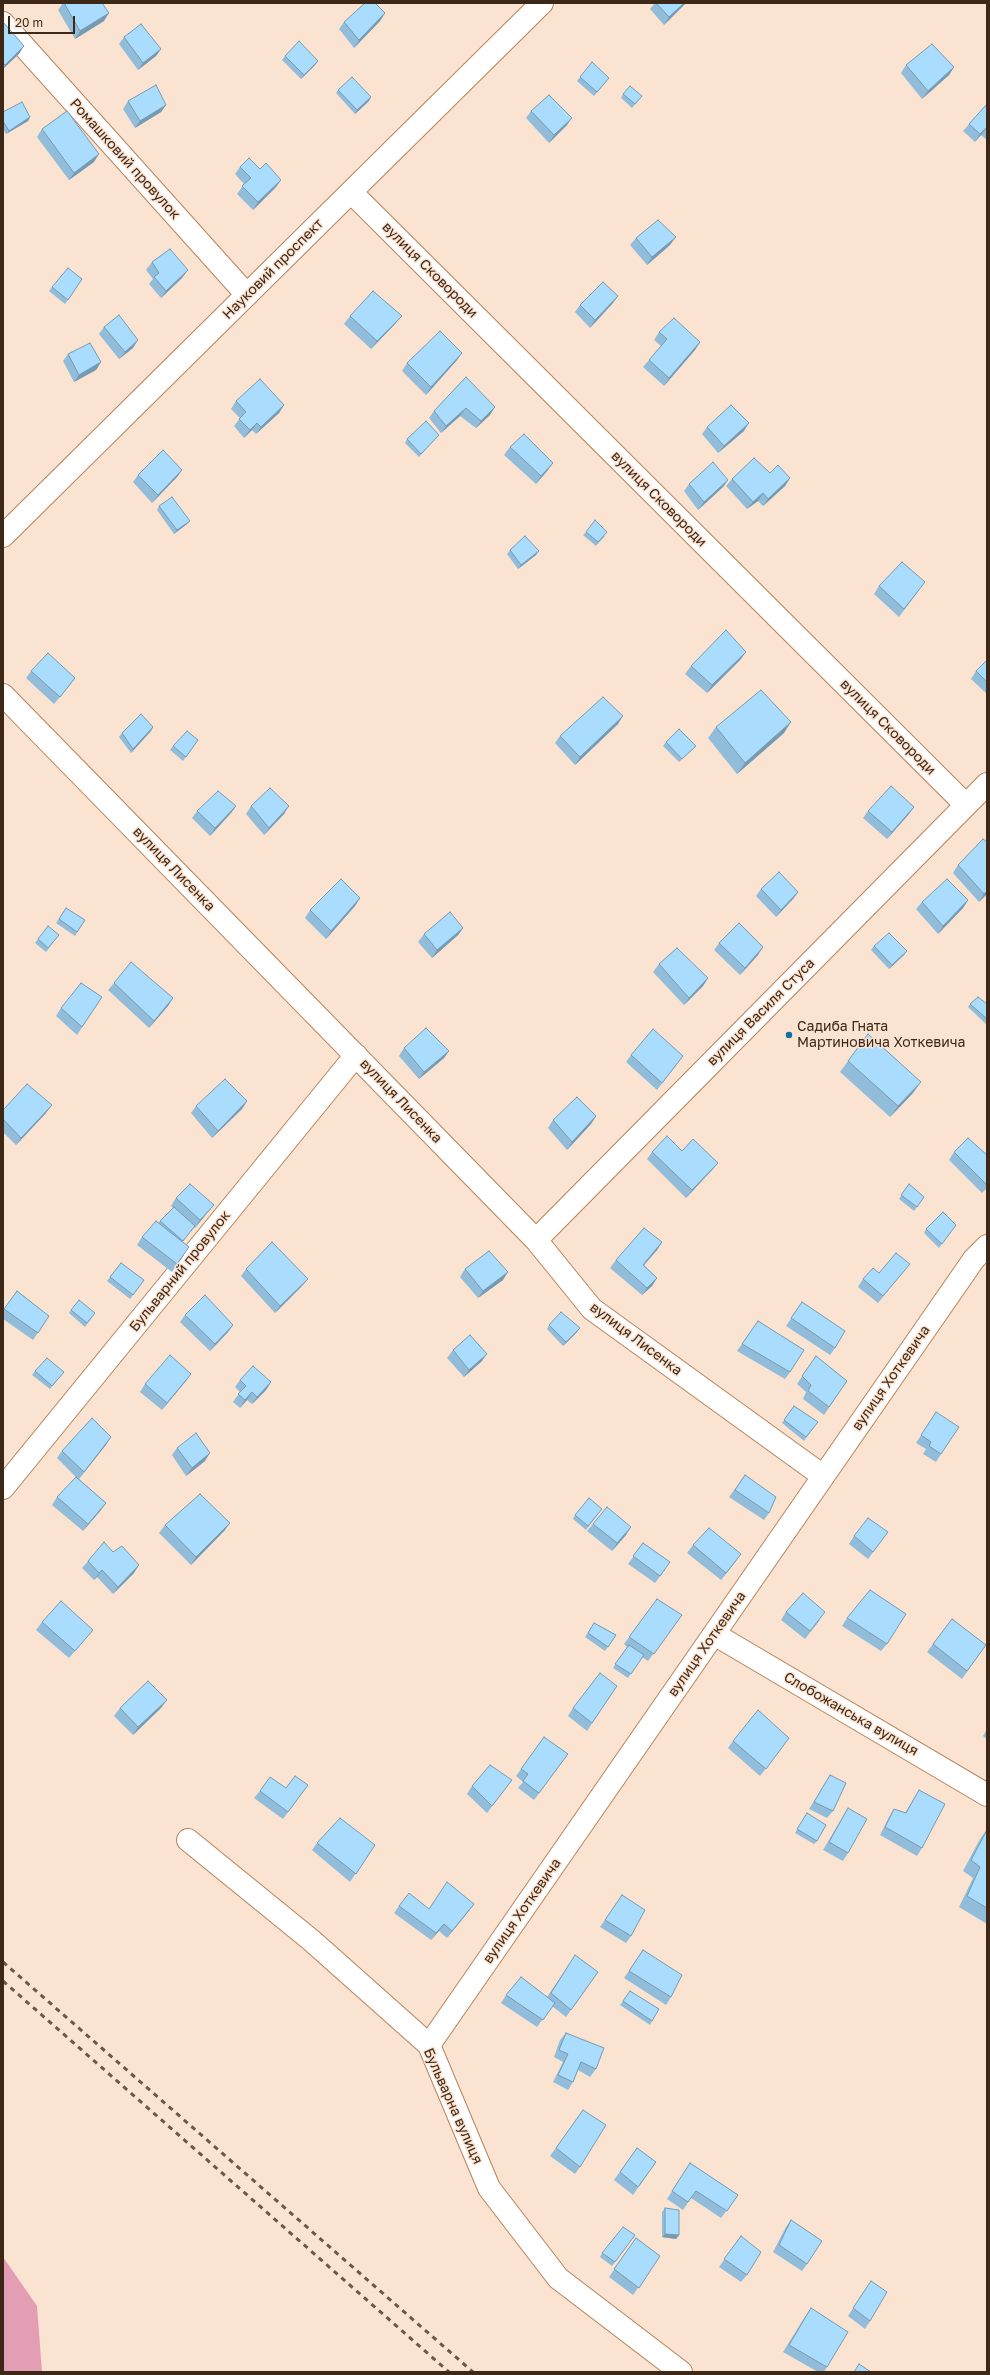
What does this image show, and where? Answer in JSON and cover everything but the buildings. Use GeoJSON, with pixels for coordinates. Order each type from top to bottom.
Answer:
{"type":"FeatureCollection","features":[{"type":"Feature","properties":{"kind":"street","name":"Науковий проспект"},"geometry":{"type":"LineString","coordinates":[[3,536],[542,3]]}},
{"type":"Feature","properties":{"kind":"street","name":"Ромашковий провулок"},"geometry":{"type":"LineString","coordinates":[[3,23],[247,295]]}},
{"type":"Feature","properties":{"kind":"street","name":"вулиця Сковороди"},"geometry":{"type":"LineString","coordinates":[[352,192],[966,805]]}},
{"type":"Feature","properties":{"kind":"street","name":"вулиця Лисенка"},"geometry":{"type":"LineString","coordinates":[[3,695],[536,1240],[592,1309],[823,1476]]}},
{"type":"Feature","properties":{"kind":"street","name":"вулиця Василя Стуса"},"geometry":{"type":"LineString","coordinates":[[536,1240],[987,784]]}},
{"type":"Feature","properties":{"kind":"street","name":"Бульварний провулок"},"geometry":{"type":"LineString","coordinates":[[3,1488],[356,1055]]}},
{"type":"Feature","properties":{"kind":"street","name":"вулиця Хоткевича"},"geometry":{"type":"LineString","coordinates":[[429,2045],[974,1259],[987,1246]]}},
{"type":"Feature","properties":{"kind":"street","name":"Слобожанська вулиця"},"geometry":{"type":"LineString","coordinates":[[714,1634],[987,1795]]}},
{"type":"Feature","properties":{"kind":"street","name":"Бульварна вулиця"},"geometry":{"type":"LineString","coordinates":[[188,1840],[311,1940],[429,2045],[489,2188],[558,2278],[681,2372]]}},
{"type":"Feature","properties":{"kind":"shaded area"},"geometry":{"type":"Polygon","coordinates":[[[3,2257],[37,2306],[42,2372],[3,2372],[3,2257]]]}},
{"type":"Feature","properties":{"kind":"railway"},"geometry":{"type":"LineString","coordinates":[[3,1962],[473,2372]]}},
{"type":"Feature","properties":{"kind":"railway"},"geometry":{"type":"LineString","coordinates":[[3,1981],[449,2372]]}},
{"type":"Feature","properties":{"kind":"place","name":"Садиба Гната Мартиновича Хоткевича"},"geometry":{"type":"Point","coordinates":[789,1035]}}]}
